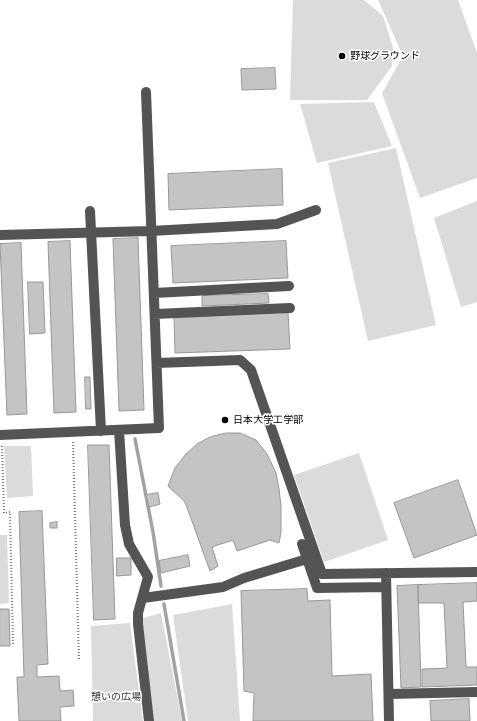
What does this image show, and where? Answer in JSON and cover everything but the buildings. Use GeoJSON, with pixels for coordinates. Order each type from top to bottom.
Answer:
{"type":"FeatureCollection","features":[{"type":"Feature","properties":{"kind":"street"},"geometry":{"type":"LineString","coordinates":[[1,435],[159,428],[146,92]]}},
{"type":"Feature","properties":{"kind":"street"},"geometry":{"type":"LineString","coordinates":[[0,235],[151,231],[277,224],[316,210]]}},
{"type":"Feature","properties":{"kind":"street"},"geometry":{"type":"LineString","coordinates":[[90,211],[101,431]]}},
{"type":"Feature","properties":{"kind":"street"},"geometry":{"type":"LineString","coordinates":[[154,293],[289,286]]}},
{"type":"Feature","properties":{"kind":"street"},"geometry":{"type":"LineString","coordinates":[[155,314],[290,308]]}},
{"type":"Feature","properties":{"kind":"street"},"geometry":{"type":"LineString","coordinates":[[157,363],[240,360],[251,370],[322,574],[477,572]]}},
{"type":"Feature","properties":{"kind":"street"},"geometry":{"type":"LineString","coordinates":[[119,430],[125,525],[129,544],[148,577],[138,613],[138,624],[149,721]]}},
{"type":"Feature","properties":{"kind":"street"},"geometry":{"type":"LineString","coordinates":[[302,544],[317,588],[386,587]]}},
{"type":"Feature","properties":{"kind":"street"},"geometry":{"type":"LineString","coordinates":[[143,598],[223,587],[244,578],[307,559]]}},
{"type":"Feature","properties":{"kind":"street"},"geometry":{"type":"LineString","coordinates":[[386,573],[389,721]]}},
{"type":"Feature","properties":{"kind":"street"},"geometry":{"type":"LineString","coordinates":[[388,694],[477,692]]}},
{"type":"Feature","properties":{"kind":"path"},"geometry":{"type":"LineString","coordinates":[[73,432],[78,661]]}},
{"type":"Feature","properties":{"kind":"path"},"geometry":{"type":"LineString","coordinates":[[1,435],[4,513],[10,512],[13,644]]}},
{"type":"Feature","properties":{"kind":"green space","name":"野球グラウンド"},"geometry":{"type":"Polygon","coordinates":[[[293,0],[364,0],[383,16],[393,47],[392,66],[367,100],[290,100],[293,0]]]}},
{"type":"Feature","properties":{"kind":"green space"},"geometry":{"type":"Polygon","coordinates":[[[378,0],[458,0],[477,53],[477,178],[420,198],[382,93],[403,56],[378,0]]]}},
{"type":"Feature","properties":{"kind":"green space"},"geometry":{"type":"Polygon","coordinates":[[[374,102],[392,146],[317,163],[300,104],[374,102]]]}},
{"type":"Feature","properties":{"kind":"green space"},"geometry":{"type":"Polygon","coordinates":[[[396,148],[436,325],[368,341],[328,163],[396,148]]]}},
{"type":"Feature","properties":{"kind":"green space"},"geometry":{"type":"Polygon","coordinates":[[[477,201],[477,302],[461,307],[434,218],[477,201]]]}},
{"type":"Feature","properties":{"kind":"green space"},"geometry":{"type":"Polygon","coordinates":[[[4,446],[31,446],[33,496],[7,498],[4,446]]]}},
{"type":"Feature","properties":{"kind":"green space"},"geometry":{"type":"Polygon","coordinates":[[[359,453],[388,540],[324,562],[294,475],[359,453]]]}},
{"type":"Feature","properties":{"kind":"green space"},"geometry":{"type":"Polygon","coordinates":[[[0,535],[7,535],[9,603],[0,604],[0,535]]]}},
{"type":"Feature","properties":{"kind":"green space"},"geometry":{"type":"Polygon","coordinates":[[[232,604],[240,721],[188,721],[173,615],[232,604]]]}},
{"type":"Feature","properties":{"kind":"green space"},"geometry":{"type":"Polygon","coordinates":[[[161,613],[182,721],[154,721],[141,619],[161,613]]]}},
{"type":"Feature","properties":{"kind":"green space","name":"憩いの広場"},"geometry":{"type":"Polygon","coordinates":[[[130,623],[143,721],[93,721],[91,626],[130,623]]]}},
{"type":"Feature","properties":{"kind":"waterway"},"geometry":{"type":"LineString","coordinates":[[135,439],[153,532],[161,586]]}},
{"type":"Feature","properties":{"kind":"waterway"},"geometry":{"type":"LineString","coordinates":[[164,604],[184,721]]}},
{"type":"Feature","properties":{"kind":"place","name":"野球グラウンド"},"geometry":{"type":"Point","coordinates":[342,56]}},
{"type":"Feature","properties":{"kind":"place","name":"日本大学工学部"},"geometry":{"type":"Point","coordinates":[225,420]}}]}
